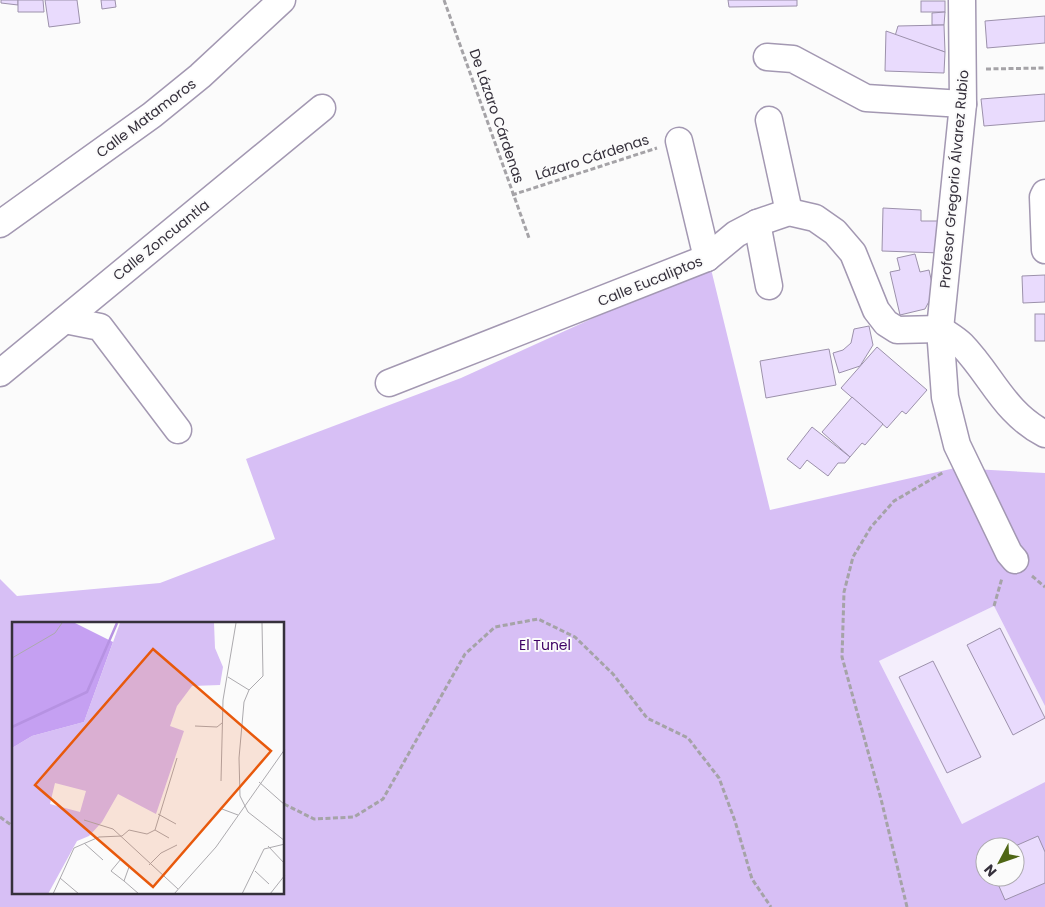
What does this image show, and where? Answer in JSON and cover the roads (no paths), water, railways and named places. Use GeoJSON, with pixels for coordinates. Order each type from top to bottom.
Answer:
{"type":"FeatureCollection","features":[{"type":"Feature","properties":{"kind":"street","name":"Calle Matamoros"},"geometry":{"type":"LineString","coordinates":[[0,224],[152,116],[200,76],[282,0]]}},
{"type":"Feature","properties":{"kind":"street","name":"Profesor Gregorio Álvarez Rubio"},"geometry":{"type":"LineString","coordinates":[[962,0],[963,104],[940,328],[944,397],[957,445],[1009,553],[1015,560]]}},
{"type":"Feature","properties":{"kind":"street"},"geometry":{"type":"LineString","coordinates":[[768,57],[793,59],[866,98],[963,104]]}},
{"type":"Feature","properties":{"kind":"street","name":"Calle Zoncuantla"},"geometry":{"type":"LineString","coordinates":[[0,373],[322,108]]}},
{"type":"Feature","properties":{"kind":"street"},"geometry":{"type":"LineString","coordinates":[[769,120],[789,212],[815,218],[835,232],[853,254],[876,310],[886,323],[897,330],[940,328],[962,345],[1006,404],[1029,426],[1045,434]]}},
{"type":"Feature","properties":{"kind":"street"},"geometry":{"type":"LineString","coordinates":[[679,141],[707,258]]}},
{"type":"Feature","properties":{"kind":"street"},"geometry":{"type":"LineString","coordinates":[[1045,192],[1043,197],[1045,250]]}},
{"type":"Feature","properties":{"kind":"street","name":"Calle Eucaliptos"},"geometry":{"type":"LineString","coordinates":[[389,383],[707,258],[736,234],[757,222],[789,212]]}},
{"type":"Feature","properties":{"kind":"street"},"geometry":{"type":"LineString","coordinates":[[757,222],[769,286]]}},
{"type":"Feature","properties":{"kind":"street"},"geometry":{"type":"LineString","coordinates":[[65,320],[100,327],[178,430]]}},
{"type":"Feature","properties":{"kind":"park label","name":"El Tunel"},"geometry":{"type":"Point","coordinates":[545,645]}}]}
